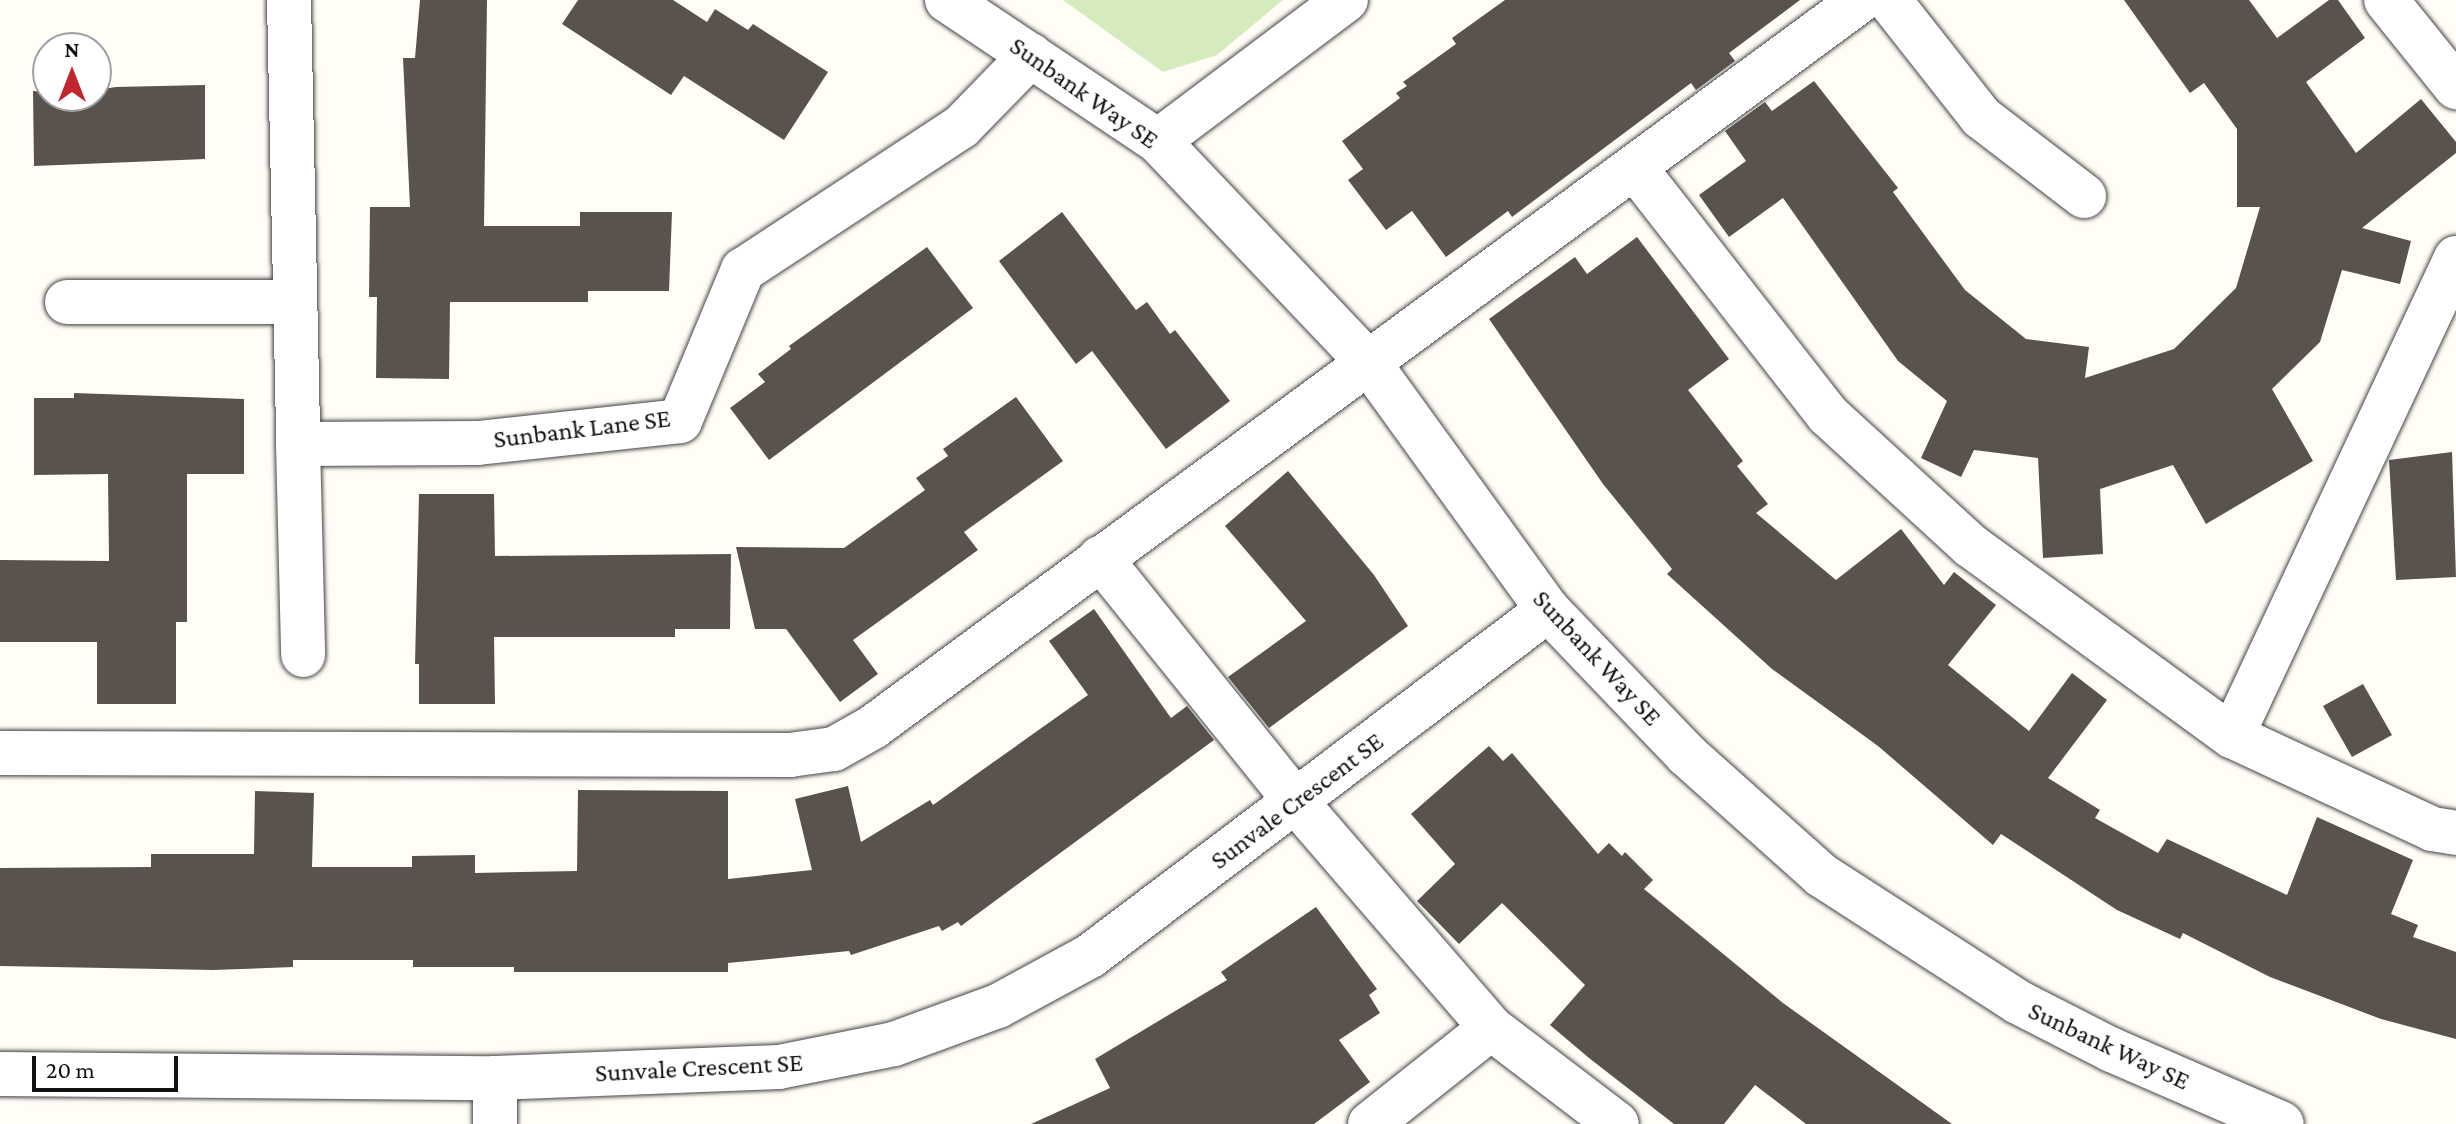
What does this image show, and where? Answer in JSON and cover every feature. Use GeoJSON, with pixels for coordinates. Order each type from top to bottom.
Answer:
{"type":"FeatureCollection","features":[{"type":"Feature","properties":{"kind":"street"},"geometry":{"type":"LineString","coordinates":[[289,0],[303,655]]}},
{"type":"Feature","properties":{"kind":"street","name":"Sunbank Way SE"},"geometry":{"type":"LineString","coordinates":[[947,0],[1158,141],[1369,363],[1548,610],[1687,755],[1821,875],[2018,1002],[2112,1050],[2282,1124]]}},
{"type":"Feature","properties":{"kind":"street"},"geometry":{"type":"LineString","coordinates":[[1158,141],[1346,0]]}},
{"type":"Feature","properties":{"kind":"street"},"geometry":{"type":"LineString","coordinates":[[0,753],[790,755],[834,749],[873,727],[1861,0]]}},
{"type":"Feature","properties":{"kind":"street"},"geometry":{"type":"LineString","coordinates":[[1889,0],[1981,117],[2084,196]]}},
{"type":"Feature","properties":{"kind":"street"},"geometry":{"type":"LineString","coordinates":[[2386,0],[2456,87]]}},
{"type":"Feature","properties":{"kind":"street","name":"Sunbank Lane SE"},"geometry":{"type":"LineString","coordinates":[[298,444],[478,443],[680,421],[743,270],[961,127],[1031,55]]}},
{"type":"Feature","properties":{"kind":"street"},"geometry":{"type":"LineString","coordinates":[[1635,168],[1828,415],[1971,546],[2232,736],[2432,829],[2456,833]]}},
{"type":"Feature","properties":{"kind":"street"},"geometry":{"type":"LineString","coordinates":[[2232,736],[2456,258]]}},
{"type":"Feature","properties":{"kind":"street"},"geometry":{"type":"LineString","coordinates":[[67,302],[294,302]]}},
{"type":"Feature","properties":{"kind":"street"},"geometry":{"type":"LineString","coordinates":[[1100,558],[1296,802],[1491,1028],[1617,1124]]}},
{"type":"Feature","properties":{"kind":"street","name":"Sunvale Crescent SE"},"geometry":{"type":"LineString","coordinates":[[0,1074],[495,1078],[779,1067],[894,1044],[950,1026],[1090,956],[1548,610]]}},
{"type":"Feature","properties":{"kind":"street"},"geometry":{"type":"LineString","coordinates":[[1370,1124],[1491,1028]]}},
{"type":"Feature","properties":{"kind":"street"},"geometry":{"type":"LineString","coordinates":[[495,1078],[495,1124]]}},
{"type":"Feature","properties":{"kind":"green space"},"geometry":{"type":"Polygon","coordinates":[[[1063,0],[1283,0],[1217,55],[1163,72],[1063,0]]]}},
{"type":"Feature","properties":{"kind":"building"},"geometry":{"type":"Polygon","coordinates":[[[420,0],[487,0],[484,226],[580,226],[580,212],[672,212],[669,291],[588,291],[588,302],[450,302],[449,379],[376,378],[377,297],[369,297],[370,207],[410,207],[403,58],[415,58],[420,0]]]}},
{"type":"Feature","properties":{"kind":"building"},"geometry":{"type":"Polygon","coordinates":[[[578,0],[673,0],[707,22],[715,9],[748,30],[753,24],[828,72],[784,140],[684,76],[671,95],[562,24],[578,0]]]}},
{"type":"Feature","properties":{"kind":"building"},"geometry":{"type":"Polygon","coordinates":[[[1505,0],[1800,0],[1729,53],[1735,61],[1696,90],[1691,83],[1512,217],[1508,211],[1446,257],[1412,211],[1386,230],[1348,180],[1363,169],[1342,141],[1400,98],[1396,93],[1407,86],[1403,82],[1456,44],[1452,38],[1505,0]]]}},
{"type":"Feature","properties":{"kind":"building"},"geometry":{"type":"Polygon","coordinates":[[[2124,0],[2249,0],[2277,38],[2329,0],[2338,0],[2365,38],[2306,82],[2356,153],[2421,99],[2456,142],[2456,153],[2362,228],[2411,241],[2400,284],[2342,270],[2320,342],[2272,389],[2313,461],[2206,524],[2173,465],[2100,489],[2103,554],[2043,558],[2038,458],[1974,450],[1961,477],[1921,458],[1947,401],[1898,361],[1783,198],[1729,237],[1699,195],[1746,161],[1725,131],[1765,102],[1772,111],[1814,81],[1898,188],[1893,192],[1965,290],[2026,339],[2089,347],[2085,378],[2174,349],[2236,288],[2260,207],[2237,207],[2237,129],[2204,83],[2190,93],[2124,0]]]}},
{"type":"Feature","properties":{"kind":"building"},"geometry":{"type":"Polygon","coordinates":[[[205,85],[205,159],[34,166],[33,112],[112,112],[112,88],[205,85]]]}},
{"type":"Feature","properties":{"kind":"building"},"geometry":{"type":"Polygon","coordinates":[[[1062,212],[1136,310],[1147,302],[1170,334],[1175,330],[1230,401],[1166,449],[1092,351],[1076,364],[999,261],[1062,212]]]}},
{"type":"Feature","properties":{"kind":"building"},"geometry":{"type":"Polygon","coordinates":[[[1637,237],[1729,359],[1688,390],[1743,461],[1737,466],[1768,504],[1756,513],[1836,580],[1901,529],[1944,585],[1954,572],[1996,605],[1948,665],[2029,731],[2072,673],[2107,700],[2048,778],[2100,810],[2095,818],[2158,853],[2167,839],[2287,895],[2317,817],[2413,860],[2391,914],[2418,925],[2413,937],[2456,952],[2456,1039],[2381,1019],[2270,977],[2183,933],[2180,939],[2117,910],[2001,834],[1993,845],[1878,746],[1772,669],[1667,574],[1672,569],[1603,484],[1489,319],[1575,257],[1587,274],[1637,237]]]}},
{"type":"Feature","properties":{"kind":"building"},"geometry":{"type":"Polygon","coordinates":[[[927,247],[973,308],[769,460],[730,408],[765,382],[758,374],[791,349],[789,346],[927,247]]]}},
{"type":"Feature","properties":{"kind":"building"},"geometry":{"type":"Polygon","coordinates":[[[74,393],[244,399],[244,474],[187,474],[187,622],[176,622],[176,704],[97,704],[97,642],[0,642],[0,560],[109,561],[108,474],[34,475],[34,398],[74,398],[74,393]]]}},
{"type":"Feature","properties":{"kind":"building"},"geometry":{"type":"Polygon","coordinates":[[[1016,397],[1063,461],[964,532],[978,550],[853,640],[878,674],[840,702],[786,629],[755,629],[736,547],[844,548],[925,490],[916,478],[948,456],[943,449],[1016,397]]]}},
{"type":"Feature","properties":{"kind":"building"},"geometry":{"type":"Polygon","coordinates":[[[2452,452],[2456,577],[2396,580],[2389,460],[2452,452]]]}},
{"type":"Feature","properties":{"kind":"building"},"geometry":{"type":"Polygon","coordinates":[[[1288,471],[1374,575],[1408,626],[1269,728],[1228,677],[1306,621],[1225,526],[1288,471]]]}},
{"type":"Feature","properties":{"kind":"building"},"geometry":{"type":"Polygon","coordinates":[[[419,494],[494,494],[495,556],[731,554],[730,629],[675,629],[675,637],[494,637],[495,704],[419,704],[419,664],[415,664],[419,494]]]}},
{"type":"Feature","properties":{"kind":"building"},"geometry":{"type":"Polygon","coordinates":[[[1094,609],[1171,718],[1187,706],[1214,740],[961,926],[958,922],[942,931],[939,926],[851,955],[849,951],[728,963],[728,972],[514,972],[514,967],[413,967],[413,960],[293,960],[293,967],[213,970],[0,966],[0,868],[151,867],[151,854],[254,854],[255,791],[314,793],[312,867],[412,867],[412,856],[475,855],[475,873],[577,871],[578,790],[728,791],[728,879],[812,870],[795,799],[848,786],[861,842],[930,800],[933,805],[1088,695],[1049,641],[1094,609]]]}},
{"type":"Feature","properties":{"kind":"building"},"geometry":{"type":"Polygon","coordinates":[[[2363,684],[2392,735],[2352,757],[2323,706],[2363,684]]]}},
{"type":"Feature","properties":{"kind":"building"},"geometry":{"type":"Polygon","coordinates":[[[1489,746],[1503,761],[1512,753],[1598,854],[1609,843],[1622,856],[1625,852],[1653,880],[1644,889],[1783,1003],[1952,1124],[1806,1124],[1755,1085],[1724,1124],[1674,1124],[1589,1058],[1550,1025],[1585,985],[1502,903],[1459,944],[1417,901],[1455,864],[1411,814],[1489,746]]]}},
{"type":"Feature","properties":{"kind":"building"},"geometry":{"type":"Polygon","coordinates":[[[1316,907],[1377,989],[1369,995],[1380,1013],[1339,1040],[1370,1082],[1314,1124],[1031,1124],[1110,1088],[1095,1059],[1227,980],[1221,972],[1316,907]]]}}]}
